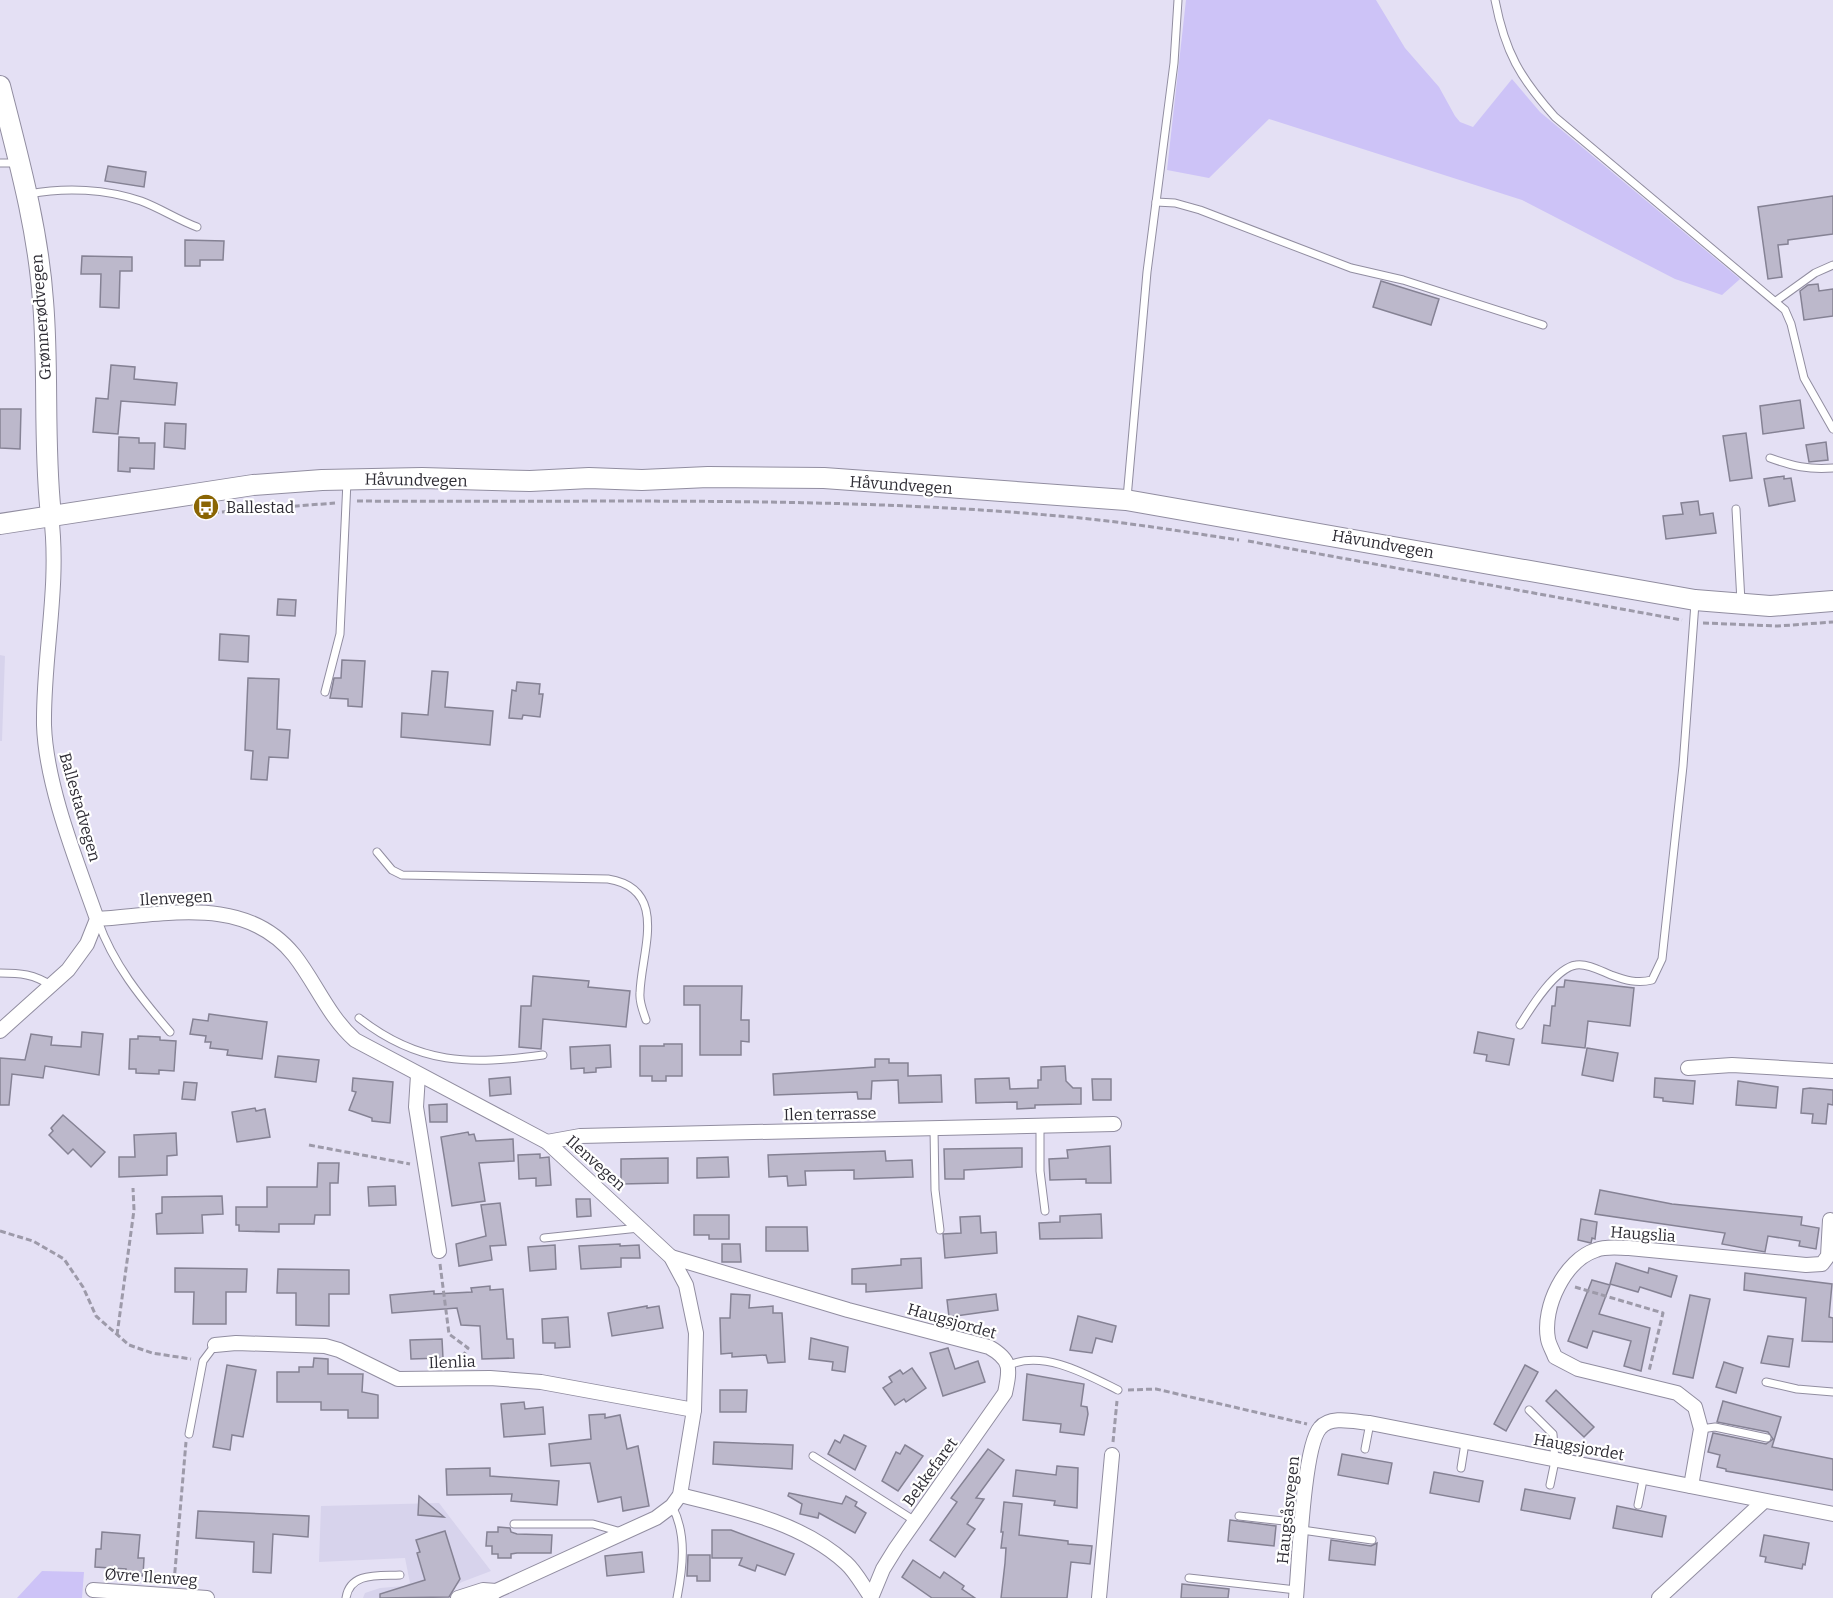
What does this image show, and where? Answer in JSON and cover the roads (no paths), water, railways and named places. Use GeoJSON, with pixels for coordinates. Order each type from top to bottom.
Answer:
{"type":"FeatureCollection","features":[{"type":"Feature","properties":{"kind":"main road","name":"Grønnerødvegen"},"geometry":{"type":"LineString","coordinates":[[0,86],[20,163],[38,253],[44,310],[47,462],[51,515]]}},
{"type":"Feature","properties":{"kind":"main road","name":"Håvundvegen"},"geometry":{"type":"LineString","coordinates":[[0,524],[253,485],[347,479],[530,481],[589,478],[642,480],[708,477],[824,478],[1126,500],[1695,600],[1770,606],[1833,601]]}},
{"type":"Feature","properties":{"kind":"street","name":"Ballestadvegen"},"geometry":{"type":"LineString","coordinates":[[51,515],[55,558],[46,678],[46,745],[54,784],[97,919]]}},
{"type":"Feature","properties":{"kind":"street","name":"Ilenvegen"},"geometry":{"type":"LineString","coordinates":[[97,919],[193,911],[220,912],[262,927],[293,955],[343,1029],[355,1040],[547,1142],[671,1257],[686,1284],[695,1323],[698,1365],[694,1410],[676,1500]]}},
{"type":"Feature","properties":{"kind":"street"},"geometry":{"type":"LineString","coordinates":[[0,1031],[68,970],[87,944],[97,919]]}},
{"type":"Feature","properties":{"kind":"street"},"geometry":{"type":"LineString","coordinates":[[1688,1068],[1732,1065],[1833,1071]]}},
{"type":"Feature","properties":{"kind":"street"},"geometry":{"type":"LineString","coordinates":[[418,1075],[417,1107],[439,1251]]}},
{"type":"Feature","properties":{"kind":"street","name":"Ilen terrasse"},"geometry":{"type":"LineString","coordinates":[[547,1142],[580,1136],[1114,1125]]}},
{"type":"Feature","properties":{"kind":"street","name":"Haugslia"},"geometry":{"type":"LineString","coordinates":[[1701,1429],[1695,1407],[1677,1393],[1578,1369],[1555,1357],[1547,1339],[1551,1306],[1568,1269],[1579,1258],[1599,1248],[1629,1248],[1806,1265],[1822,1264],[1828,1256],[1830,1220]]}},
{"type":"Feature","properties":{"kind":"street","name":"Haugsjordet"},"geometry":{"type":"LineString","coordinates":[[671,1257],[848,1310],[989,1347],[1002,1354],[1009,1365]]}},
{"type":"Feature","properties":{"kind":"street","name":"Ilenlia"},"geometry":{"type":"LineString","coordinates":[[215,1346],[236,1343],[325,1346],[339,1350],[399,1379],[454,1377],[541,1382],[694,1410]]}},
{"type":"Feature","properties":{"kind":"street","name":"Bekkefaret"},"geometry":{"type":"LineString","coordinates":[[871,1597],[883,1569],[1005,1393],[1009,1365]]}},
{"type":"Feature","properties":{"kind":"street","name":"Haugsjordet"},"geometry":{"type":"LineString","coordinates":[[1320,1428],[1333,1420],[1370,1422],[1555,1461],[1644,1476],[1763,1502],[1833,1514]]}},
{"type":"Feature","properties":{"kind":"street","name":"Haugsåsvegen"},"geometry":{"type":"LineString","coordinates":[[1296,1594],[1310,1451],[1320,1428]]}},
{"type":"Feature","properties":{"kind":"street"},"geometry":{"type":"LineString","coordinates":[[1690,1486],[1701,1429]]}},
{"type":"Feature","properties":{"kind":"street"},"geometry":{"type":"LineString","coordinates":[[1099,1598],[1112,1455]]}},
{"type":"Feature","properties":{"kind":"street"},"geometry":{"type":"LineString","coordinates":[[458,1598],[483,1590],[491,1595],[656,1518],[676,1500]]}},
{"type":"Feature","properties":{"kind":"street","name":"Bekkefaret"},"geometry":{"type":"LineString","coordinates":[[676,1500],[753,1514],[811,1538],[848,1564],[871,1597]]}},
{"type":"Feature","properties":{"kind":"street"},"geometry":{"type":"LineString","coordinates":[[1659,1598],[1763,1502]]}},
{"type":"Feature","properties":{"kind":"street","name":"Øvre Ilenveg"},"geometry":{"type":"LineString","coordinates":[[93,1590],[207,1598]]}},
{"type":"Feature","properties":{"kind":"lane"},"geometry":{"type":"LineString","coordinates":[[1126,500],[1147,272],[1174,63],[1178,0]]}},
{"type":"Feature","properties":{"kind":"lane"},"geometry":{"type":"LineString","coordinates":[[1495,0],[1501,30],[1515,66],[1529,88],[1555,117],[1776,301],[1791,324],[1804,378],[1833,429]]}},
{"type":"Feature","properties":{"kind":"lane"},"geometry":{"type":"LineString","coordinates":[[0,163],[20,163]]}},
{"type":"Feature","properties":{"kind":"lane"},"geometry":{"type":"LineString","coordinates":[[27,194],[63,189],[100,192],[143,202],[197,227]]}},
{"type":"Feature","properties":{"kind":"lane"},"geometry":{"type":"LineString","coordinates":[[1156,202],[1175,203],[1200,210],[1351,268],[1403,280],[1543,325]]}},
{"type":"Feature","properties":{"kind":"lane"},"geometry":{"type":"LineString","coordinates":[[1776,301],[1815,273],[1833,265]]}},
{"type":"Feature","properties":{"kind":"lane"},"geometry":{"type":"LineString","coordinates":[[1770,458],[1812,470],[1833,468]]}},
{"type":"Feature","properties":{"kind":"lane"},"geometry":{"type":"LineString","coordinates":[[325,692],[340,634],[347,479]]}},
{"type":"Feature","properties":{"kind":"lane"},"geometry":{"type":"LineString","coordinates":[[1736,509],[1742,584],[1741,605]]}},
{"type":"Feature","properties":{"kind":"lane"},"geometry":{"type":"LineString","coordinates":[[1520,1025],[1547,986],[1568,967],[1588,966],[1629,981],[1644,982],[1652,980],[1657,972],[1662,959],[1679,807],[1695,600]]}},
{"type":"Feature","properties":{"kind":"lane"},"geometry":{"type":"LineString","coordinates":[[377,852],[392,870],[402,875],[608,879],[627,884],[640,897],[647,916],[648,932],[639,995],[646,1020]]}},
{"type":"Feature","properties":{"kind":"lane"},"geometry":{"type":"LineString","coordinates":[[97,919],[104,938],[130,984],[170,1032]]}},
{"type":"Feature","properties":{"kind":"lane"},"geometry":{"type":"LineString","coordinates":[[0,973],[24,973],[40,977],[52,986]]}},
{"type":"Feature","properties":{"kind":"lane"},"geometry":{"type":"LineString","coordinates":[[358,1018],[371,1028],[416,1050],[464,1062],[497,1061],[543,1055]]}},
{"type":"Feature","properties":{"kind":"lane"},"geometry":{"type":"LineString","coordinates":[[1040,1127],[1040,1171],[1045,1211]]}},
{"type":"Feature","properties":{"kind":"lane"},"geometry":{"type":"LineString","coordinates":[[934,1129],[935,1190],[940,1230]]}},
{"type":"Feature","properties":{"kind":"lane"},"geometry":{"type":"LineString","coordinates":[[544,1238],[641,1228]]}},
{"type":"Feature","properties":{"kind":"lane"},"geometry":{"type":"LineString","coordinates":[[189,1434],[203,1361],[215,1346]]}},
{"type":"Feature","properties":{"kind":"lane"},"geometry":{"type":"LineString","coordinates":[[1009,1365],[1022,1360],[1039,1360],[1084,1373],[1118,1390]]}},
{"type":"Feature","properties":{"kind":"lane"},"geometry":{"type":"LineString","coordinates":[[1766,1382],[1797,1389],[1833,1392]]}},
{"type":"Feature","properties":{"kind":"lane"},"geometry":{"type":"LineString","coordinates":[[1529,1410],[1553,1434],[1555,1461],[1550,1485]]}},
{"type":"Feature","properties":{"kind":"lane"},"geometry":{"type":"LineString","coordinates":[[1365,1449],[1370,1422]]}},
{"type":"Feature","properties":{"kind":"lane"},"geometry":{"type":"LineString","coordinates":[[1701,1429],[1715,1427],[1767,1438]]}},
{"type":"Feature","properties":{"kind":"lane"},"geometry":{"type":"LineString","coordinates":[[1461,1468],[1465,1443]]}},
{"type":"Feature","properties":{"kind":"lane"},"geometry":{"type":"LineString","coordinates":[[813,1456],[915,1521]]}},
{"type":"Feature","properties":{"kind":"lane"},"geometry":{"type":"LineString","coordinates":[[1638,1505],[1644,1476]]}},
{"type":"Feature","properties":{"kind":"lane"},"geometry":{"type":"LineString","coordinates":[[676,1500],[682,1528],[682,1561],[677,1598]]}},
{"type":"Feature","properties":{"kind":"lane"},"geometry":{"type":"LineString","coordinates":[[1239,1516],[1372,1540]]}},
{"type":"Feature","properties":{"kind":"lane"},"geometry":{"type":"LineString","coordinates":[[514,1524],[593,1524],[606,1526],[623,1534]]}},
{"type":"Feature","properties":{"kind":"lane"},"geometry":{"type":"LineString","coordinates":[[345,1598],[347,1589],[357,1579],[399,1575]]}},
{"type":"Feature","properties":{"kind":"lane"},"geometry":{"type":"LineString","coordinates":[[1189,1578],[1296,1594]]}},
{"type":"Feature","properties":{"kind":"place","name":"Ballestad"},"geometry":{"type":"Point","coordinates":[206,507]}}]}
